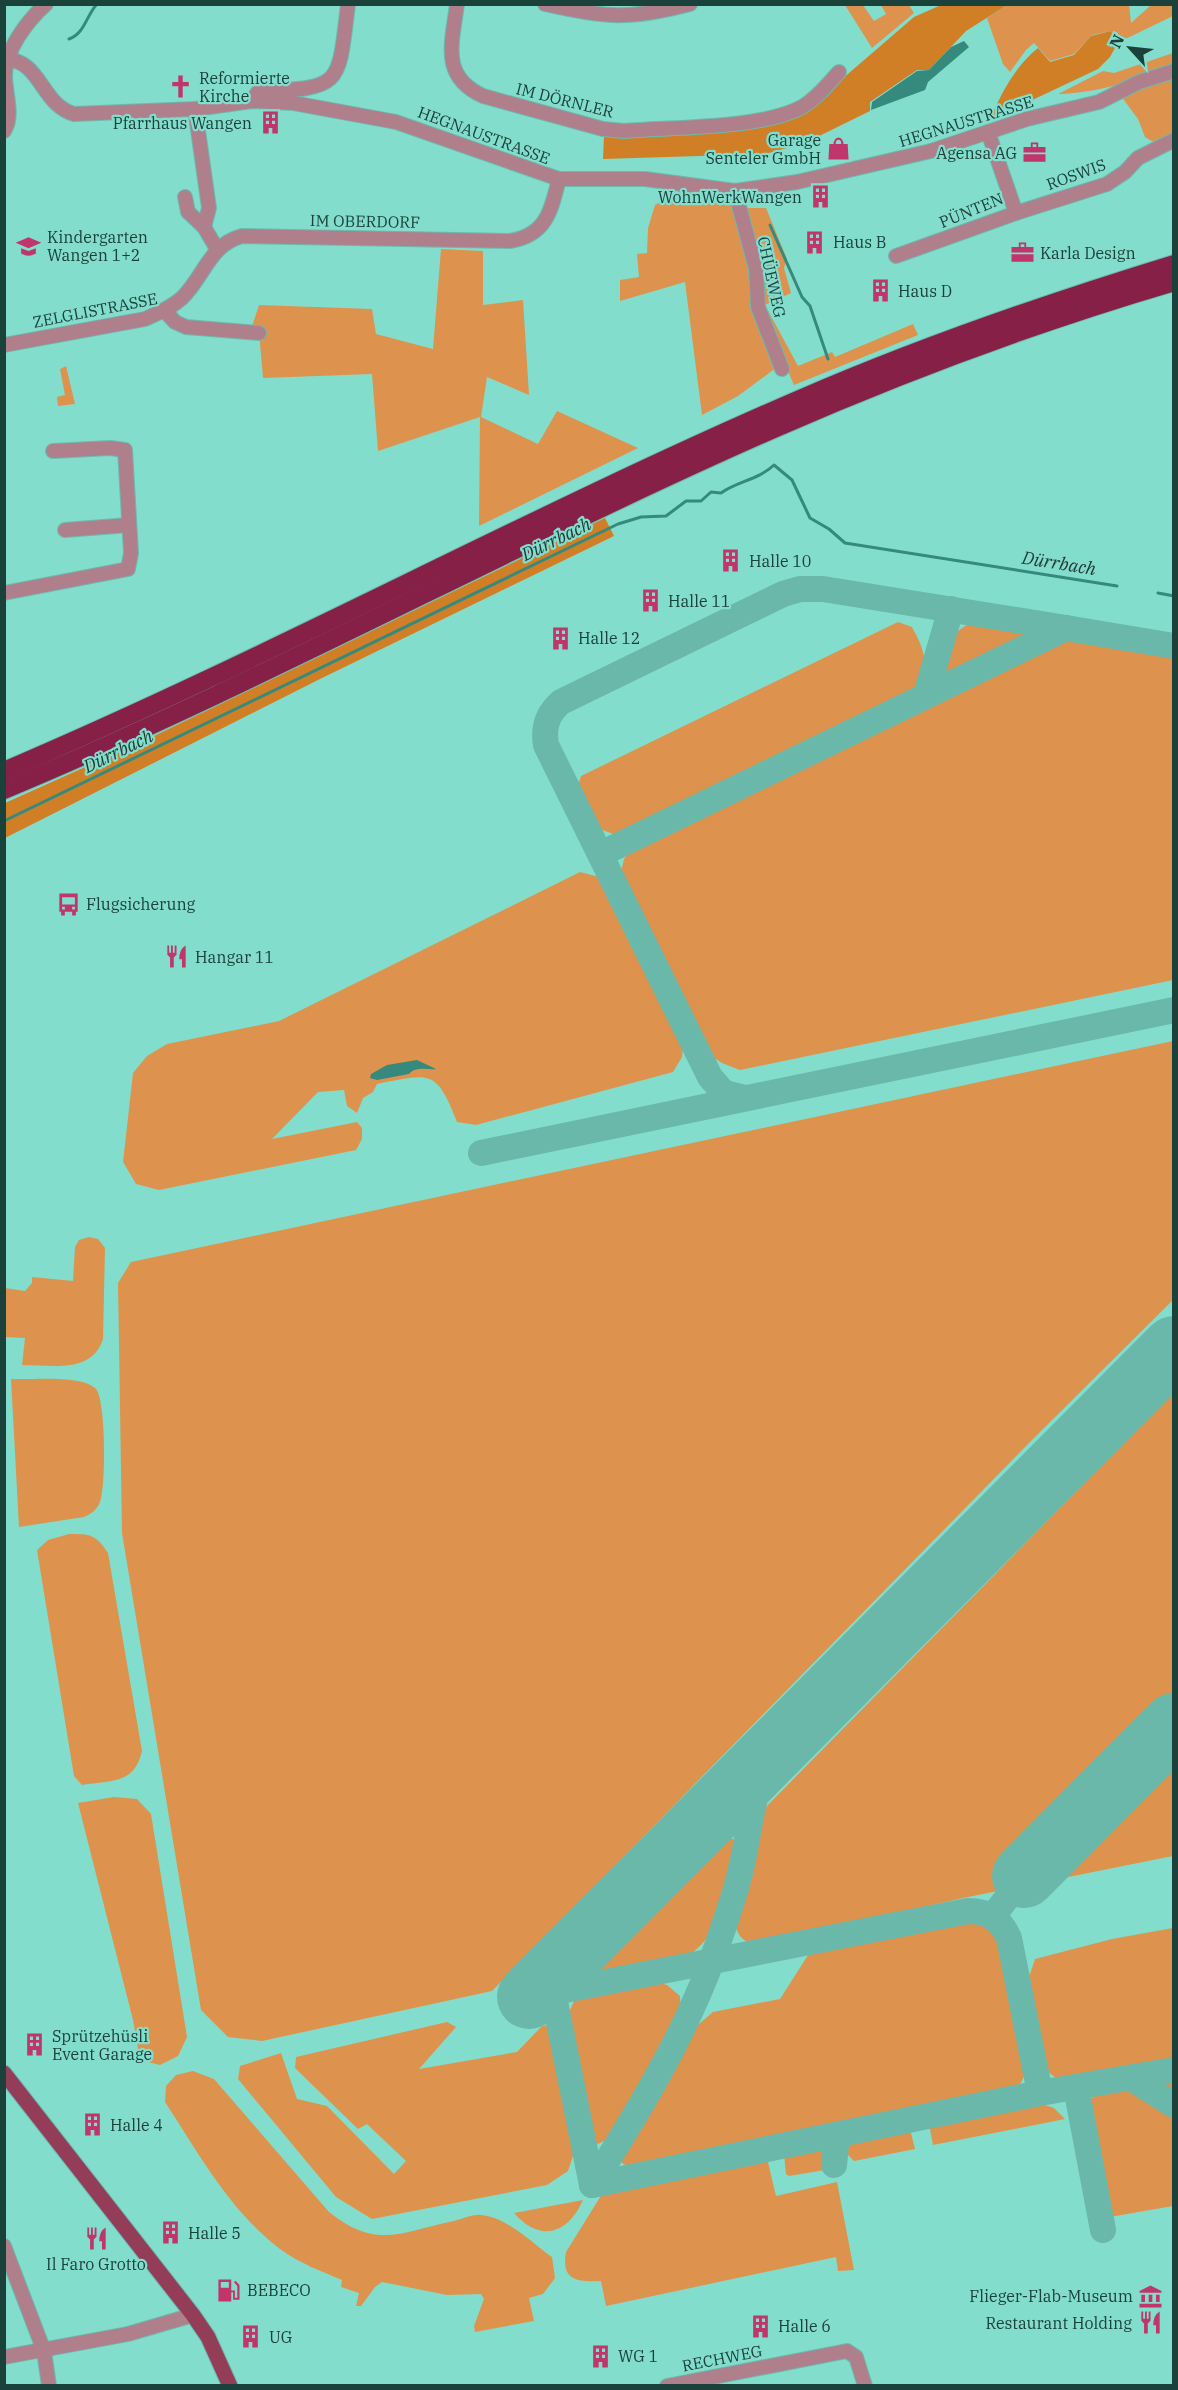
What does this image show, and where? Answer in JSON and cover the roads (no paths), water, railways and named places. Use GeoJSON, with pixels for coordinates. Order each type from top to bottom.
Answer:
{"type":"FeatureCollection","features":[{"type":"Feature","properties":{"kind":"highway"},"geometry":{"type":"LineString","coordinates":[[4,771],[222,673],[582,499],[802,398],[976,329],[1173,264]]}},
{"type":"Feature","properties":{"kind":"highway"},"geometry":{"type":"LineString","coordinates":[[4,790],[226,691],[612,503],[779,427],[992,342],[1173,282]]}},
{"type":"Feature","properties":{"kind":"main road"},"geometry":{"type":"LineString","coordinates":[[4,2073],[193,2315],[213,2345],[230,2385]]}},
{"type":"Feature","properties":{"kind":"street"},"geometry":{"type":"LineString","coordinates":[[7,59],[17,40],[46,4]]}},
{"type":"Feature","properties":{"kind":"street"},"geometry":{"type":"LineString","coordinates":[[252,101],[258,92],[314,88],[330,81],[341,61],[348,4]]}},
{"type":"Feature","properties":{"kind":"street","name":"IM DÖRNLER"},"geometry":{"type":"LineString","coordinates":[[458,4],[452,64],[459,79],[468,89],[483,96],[603,129],[624,130],[766,120],[803,106],[819,94],[838,72]]}},
{"type":"Feature","properties":{"kind":"street"},"geometry":{"type":"LineString","coordinates":[[545,4],[595,16],[622,17],[690,4]]}},
{"type":"Feature","properties":{"kind":"street"},"geometry":{"type":"LineString","coordinates":[[4,40],[7,59],[6,109],[9,122],[4,131]]}},
{"type":"Feature","properties":{"kind":"street","name":"HEGNAUSTRASSE"},"geometry":{"type":"LineString","coordinates":[[7,59],[23,62],[32,71],[56,106],[74,114],[195,109],[252,101],[293,103],[396,122],[559,179],[645,179],[735,191],[797,182],[902,158],[1027,119],[1099,102],[1139,82],[1173,71]]}},
{"type":"Feature","properties":{"kind":"street"},"geometry":{"type":"LineString","coordinates":[[195,109],[209,208],[204,227]]}},
{"type":"Feature","properties":{"kind":"street","name":"PÜNTEN"},"geometry":{"type":"LineString","coordinates":[[896,256],[1016,213],[988,132]]}},
{"type":"Feature","properties":{"kind":"street","name":"ROSWIS"},"geometry":{"type":"LineString","coordinates":[[1016,213],[1107,184],[1125,172],[1147,152],[1173,140]]}},
{"type":"Feature","properties":{"kind":"street","name":"IM OBERDORF"},"geometry":{"type":"LineString","coordinates":[[165,311],[182,298],[218,249],[235,238],[259,236],[517,240],[534,233],[550,213],[559,179]]}},
{"type":"Feature","properties":{"kind":"street","name":"CHÜEWEG"},"geometry":{"type":"LineString","coordinates":[[735,191],[756,269],[758,307],[782,369]]}},
{"type":"Feature","properties":{"kind":"street"},"geometry":{"type":"LineString","coordinates":[[185,197],[188,212],[204,227],[218,249]]}},
{"type":"Feature","properties":{"kind":"street","name":"ZELGLISTRASSE"},"geometry":{"type":"LineString","coordinates":[[4,345],[145,319],[165,311],[175,322],[186,327],[259,333]]}},
{"type":"Feature","properties":{"kind":"street"},"geometry":{"type":"LineString","coordinates":[[4,593],[128,569],[131,553],[125,450],[110,448],[53,451]]}},
{"type":"Feature","properties":{"kind":"street"},"geometry":{"type":"LineString","coordinates":[[65,530],[129,525]]}},
{"type":"Feature","properties":{"kind":"street"},"geometry":{"type":"LineString","coordinates":[[4,2246],[44,2351],[49,2385]]}},
{"type":"Feature","properties":{"kind":"street"},"geometry":{"type":"LineString","coordinates":[[4,2357],[149,2329],[193,2315]]}},
{"type":"Feature","properties":{"kind":"street","name":"RECHWEG"},"geometry":{"type":"LineString","coordinates":[[668,2385],[844,2351],[854,2354],[865,2385]]}},
{"type":"Feature","properties":{"kind":"water"},"geometry":{"type":"Polygon","coordinates":[[[964,41],[969,47],[928,82],[925,90],[871,110],[872,102],[917,71],[929,70],[951,47],[964,41]]]}},
{"type":"Feature","properties":{"kind":"water"},"geometry":{"type":"Polygon","coordinates":[[[417,1060],[436,1069],[419,1069],[409,1074],[377,1080],[370,1078],[371,1074],[387,1065],[417,1060]]]}},
{"type":"Feature","properties":{"kind":"waterway"},"geometry":{"type":"LineString","coordinates":[[69,39],[79,33],[97,4]]}},
{"type":"Feature","properties":{"kind":"waterway"},"geometry":{"type":"LineString","coordinates":[[770,225],[802,297],[810,306],[828,359]]}},
{"type":"Feature","properties":{"kind":"waterway","name":"Dürrbach"},"geometry":{"type":"LineString","coordinates":[[4,821],[618,524],[641,517],[666,516],[686,501],[701,501],[711,492],[721,493],[761,474],[774,465],[792,480],[810,518],[829,529],[845,543],[1117,586]]}},
{"type":"Feature","properties":{"kind":"waterway","name":"Dürrbach"},"geometry":{"type":"LineString","coordinates":[[1158,593],[1174,596]]}},
{"type":"Feature","properties":{"kind":"place","name":"Reformierte Kirche"},"geometry":{"type":"Point","coordinates":[181,87]}},
{"type":"Feature","properties":{"kind":"place","name":"Pfarrhaus Wangen"},"geometry":{"type":"Point","coordinates":[270,123]}},
{"type":"Feature","properties":{"kind":"place","name":"Garage Senteler GmbH"},"geometry":{"type":"Point","coordinates":[839,149]}},
{"type":"Feature","properties":{"kind":"place","name":"Agensa AG"},"geometry":{"type":"Point","coordinates":[1035,153]}},
{"type":"Feature","properties":{"kind":"place","name":"WohnWerkWangen"},"geometry":{"type":"Point","coordinates":[820,197]}},
{"type":"Feature","properties":{"kind":"place","name":"Haus B"},"geometry":{"type":"Point","coordinates":[815,242]}},
{"type":"Feature","properties":{"kind":"place","name":"Kindergarten Wangen 1+2"},"geometry":{"type":"Point","coordinates":[29,246]}},
{"type":"Feature","properties":{"kind":"place","name":"Karla Design"},"geometry":{"type":"Point","coordinates":[1022,253]}},
{"type":"Feature","properties":{"kind":"place","name":"Haus D"},"geometry":{"type":"Point","coordinates":[880,291]}},
{"type":"Feature","properties":{"kind":"place","name":"Halle 10"},"geometry":{"type":"Point","coordinates":[731,561]}},
{"type":"Feature","properties":{"kind":"place","name":"Halle 11"},"geometry":{"type":"Point","coordinates":[650,601]}},
{"type":"Feature","properties":{"kind":"place","name":"Halle 12"},"geometry":{"type":"Point","coordinates":[560,638]}},
{"type":"Feature","properties":{"kind":"place","name":"Flugsicherung"},"geometry":{"type":"Point","coordinates":[68,904]}},
{"type":"Feature","properties":{"kind":"place","name":"Hangar 11"},"geometry":{"type":"Point","coordinates":[177,957]}},
{"type":"Feature","properties":{"kind":"place","name":"Sprützehüsli Event Garage"},"geometry":{"type":"Point","coordinates":[34,2045]}},
{"type":"Feature","properties":{"kind":"place","name":"Halle 4"},"geometry":{"type":"Point","coordinates":[92,2125]}},
{"type":"Feature","properties":{"kind":"place","name":"Halle 5"},"geometry":{"type":"Point","coordinates":[170,2233]}},
{"type":"Feature","properties":{"kind":"place","name":"Il Faro Grotto"},"geometry":{"type":"Point","coordinates":[96,2239]}},
{"type":"Feature","properties":{"kind":"place","name":"BEBECO"},"geometry":{"type":"Point","coordinates":[229,2290]}},
{"type":"Feature","properties":{"kind":"place","name":"Flieger-Flab-Museum"},"geometry":{"type":"Point","coordinates":[1151,2296]}},
{"type":"Feature","properties":{"kind":"place","name":"Restaurant Holding"},"geometry":{"type":"Point","coordinates":[1150,2323]}},
{"type":"Feature","properties":{"kind":"place","name":"Halle 6"},"geometry":{"type":"Point","coordinates":[760,2326]}},
{"type":"Feature","properties":{"kind":"place","name":"UG"},"geometry":{"type":"Point","coordinates":[251,2337]}},
{"type":"Feature","properties":{"kind":"place","name":"WG 1"},"geometry":{"type":"Point","coordinates":[600,2356]}}]}
